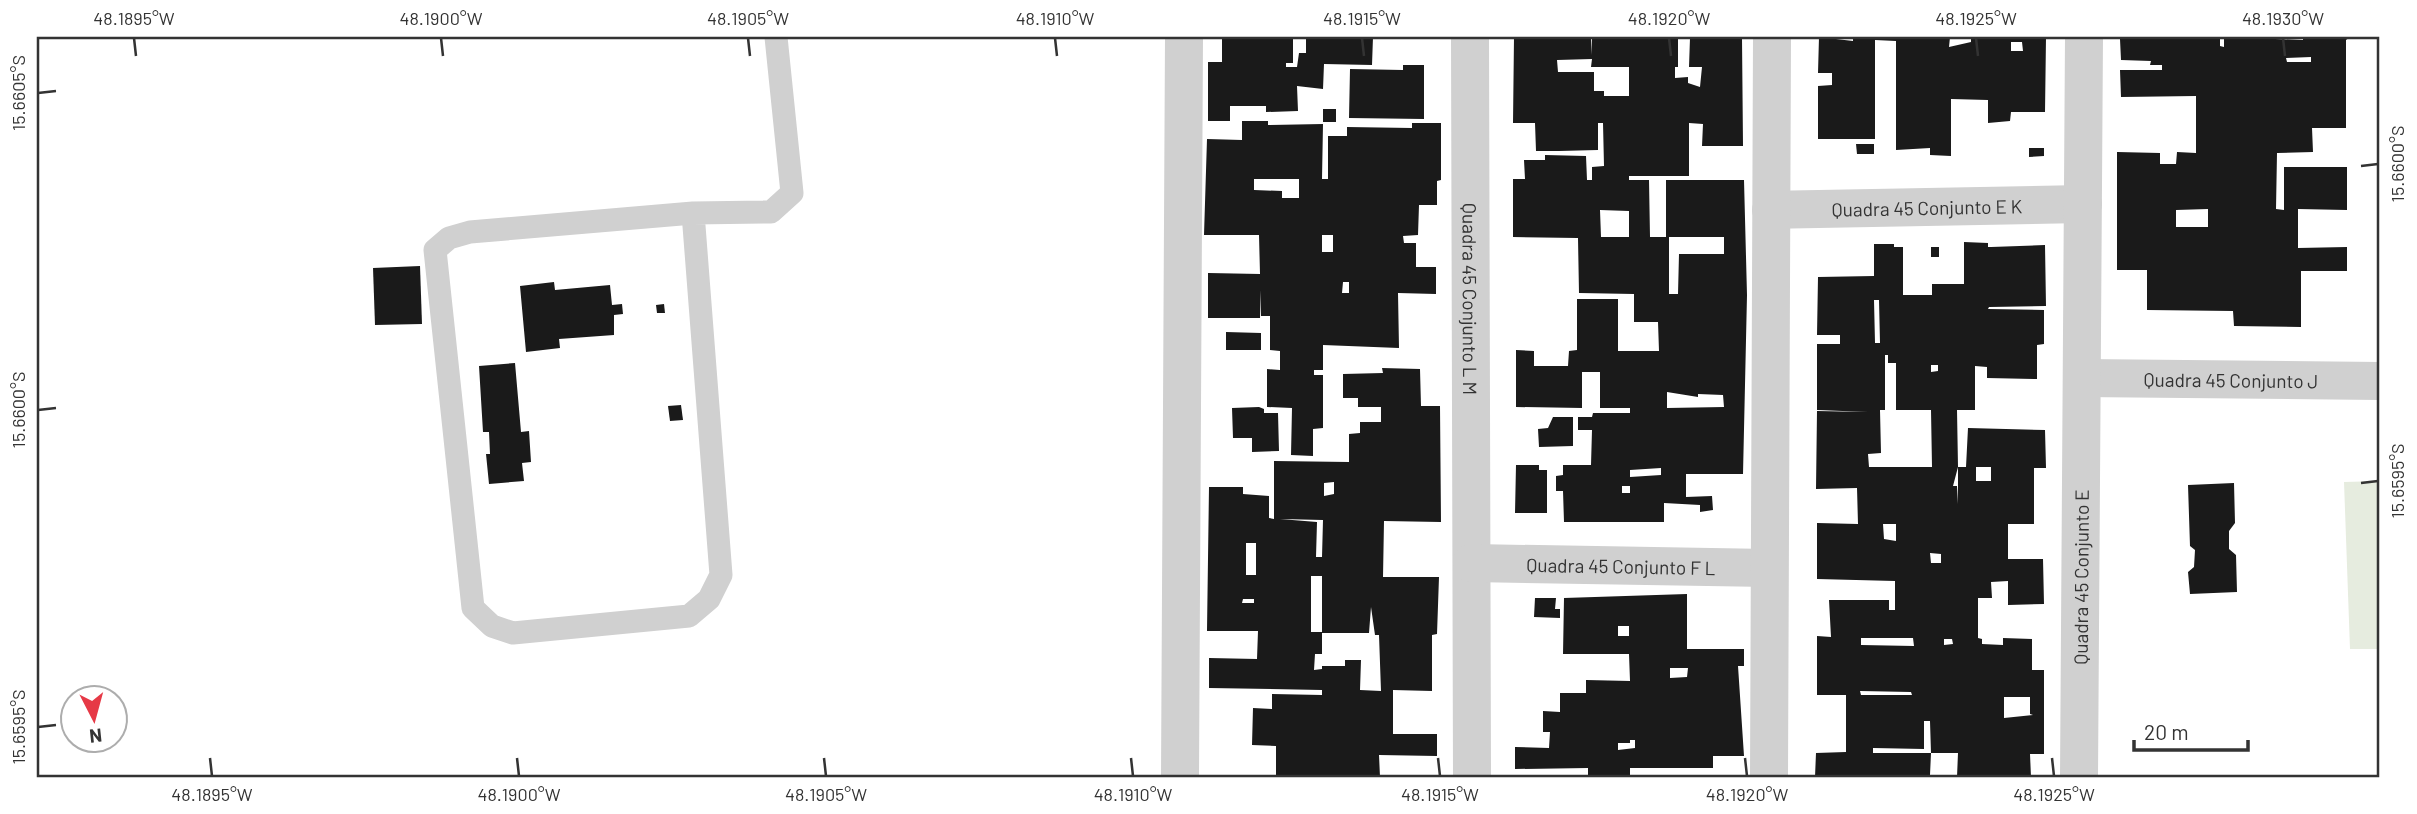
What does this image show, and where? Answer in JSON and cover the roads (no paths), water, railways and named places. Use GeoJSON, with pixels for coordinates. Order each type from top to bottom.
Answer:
{"type":"FeatureCollection","features":[{"type":"Feature","properties":{"kind":"street"},"geometry":{"type":"LineString","coordinates":[[1180,777],[1184,37]]}},
{"type":"Feature","properties":{"kind":"street","name":"Quadra 45 Conjunto L M"},"geometry":{"type":"LineString","coordinates":[[1470,37],[1472,777]]}},
{"type":"Feature","properties":{"kind":"street"},"geometry":{"type":"LineString","coordinates":[[1769,777],[1772,37]]}},
{"type":"Feature","properties":{"kind":"street","name":"Quadra 45 Conjunto E"},"geometry":{"type":"LineString","coordinates":[[2079,777],[2084,37]]}},
{"type":"Feature","properties":{"kind":"street","name":"Quadra 45 Conjunto E K"},"geometry":{"type":"LineString","coordinates":[[1771,210],[2084,204]]}},
{"type":"Feature","properties":{"kind":"street","name":"Quadra 45 Conjunto J"},"geometry":{"type":"LineString","coordinates":[[2082,378],[2380,381]]}},
{"type":"Feature","properties":{"kind":"street","name":"Quadra 45 Conjunto F L"},"geometry":{"type":"LineString","coordinates":[[1472,563],[1769,568]]}},
{"type":"Feature","properties":{"kind":"lane"},"geometry":{"type":"LineString","coordinates":[[693,213],[721,575],[709,600],[689,616],[513,633],[492,626],[474,608],[435,250],[449,238],[470,232],[693,213],[771,212],[792,193],[776,37]]}}]}
